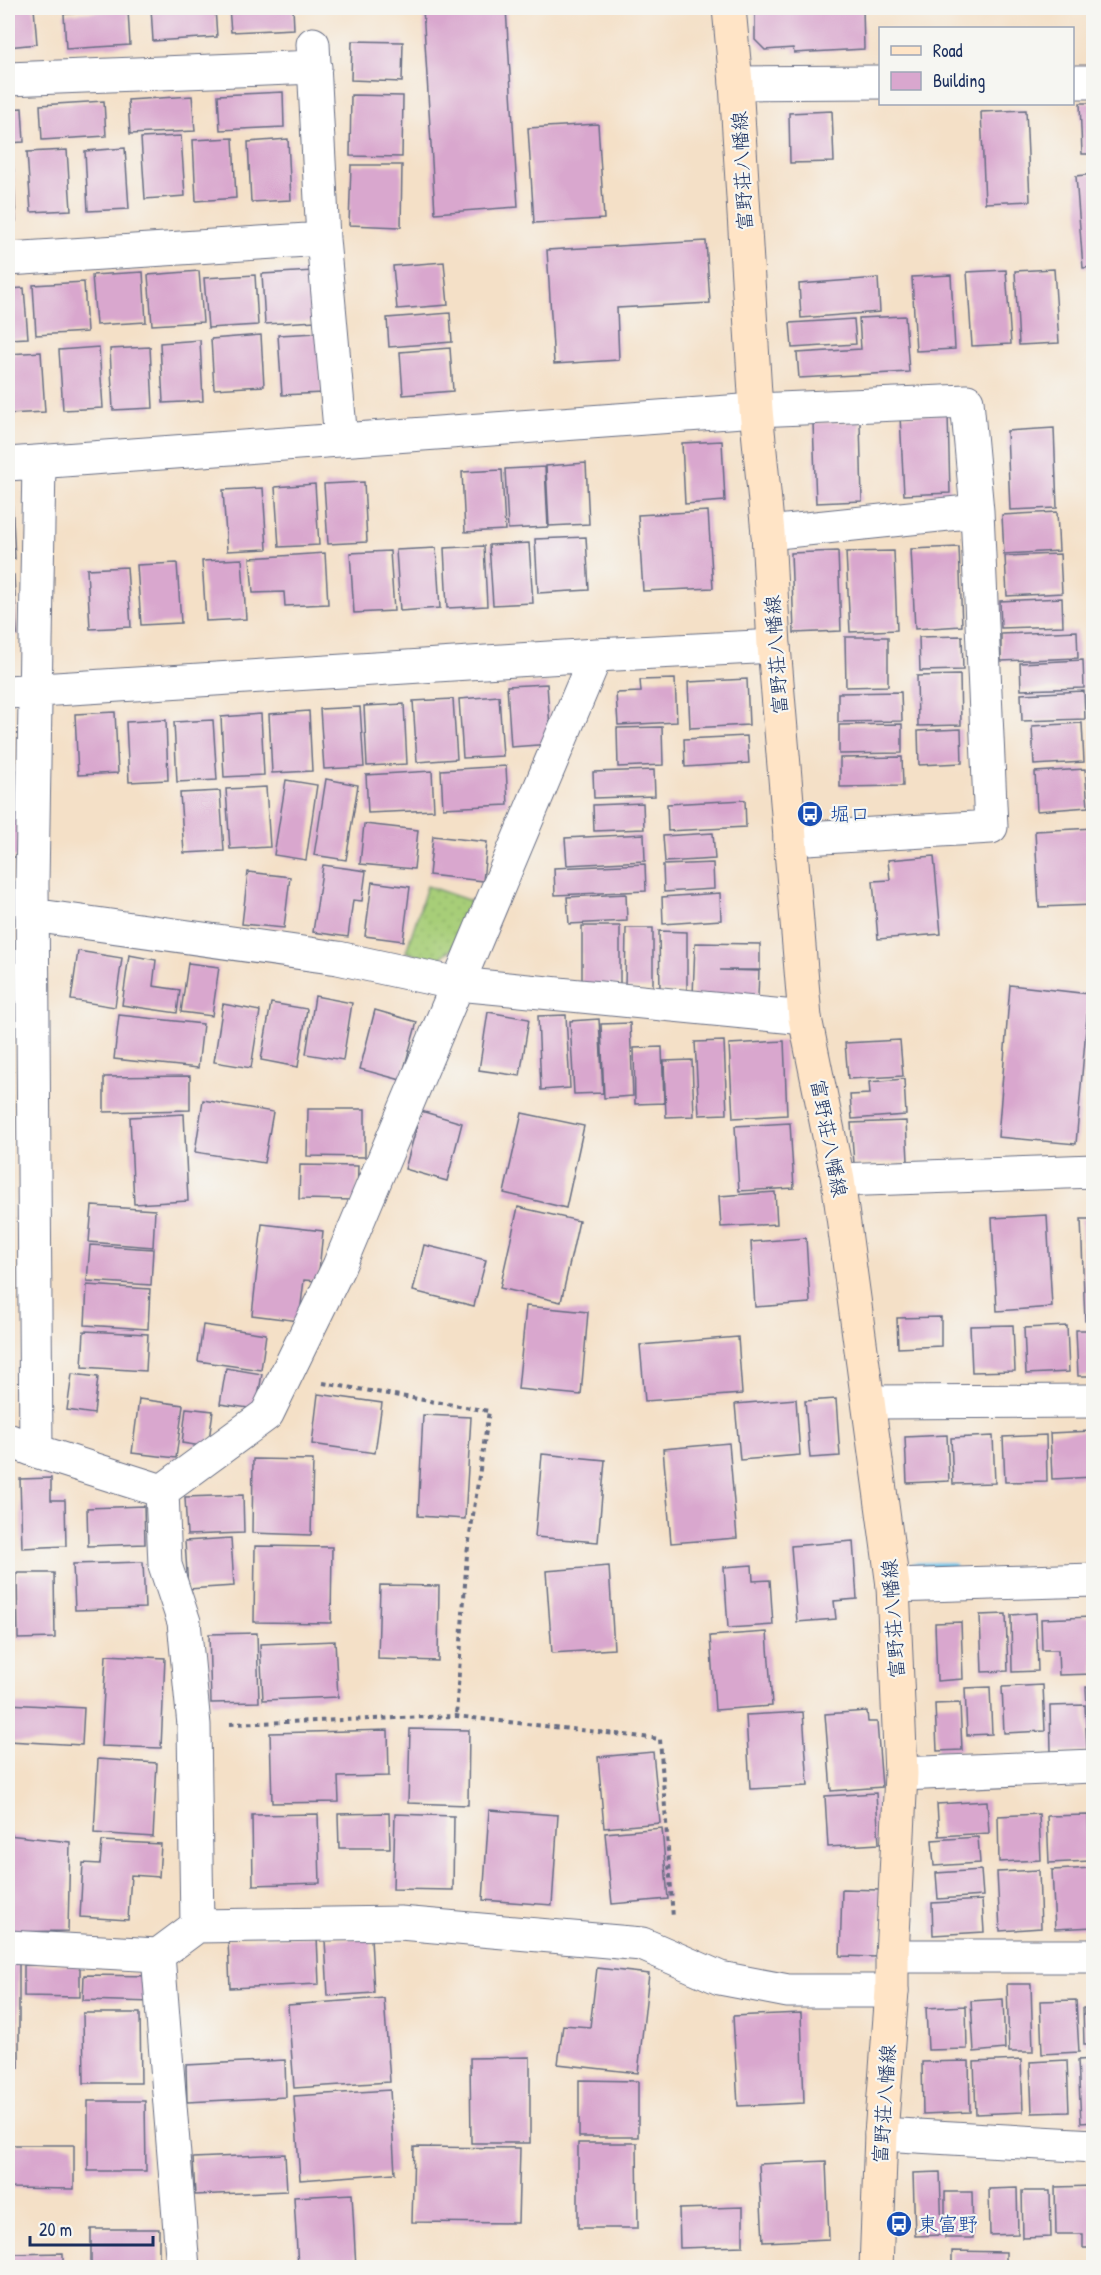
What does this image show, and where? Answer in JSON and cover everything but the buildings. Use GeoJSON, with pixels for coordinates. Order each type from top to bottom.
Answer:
{"type":"FeatureCollection","features":[{"type":"Feature","properties":{"kind":"main road","name":"富野荘八幡線"},"geometry":{"type":"LineString","coordinates":[[729,8],[736,83],[756,410],[768,533],[774,646],[805,1018],[838,1180],[893,1586],[901,1774],[892,1991],[880,2134],[876,2268]]}},
{"type":"Feature","properties":{"kind":"street"},"geometry":{"type":"LineString","coordinates":[[8,79],[314,55],[323,239],[341,440]]}},
{"type":"Feature","properties":{"kind":"street"},"geometry":{"type":"LineString","coordinates":[[736,83],[879,82]]}},
{"type":"Feature","properties":{"kind":"street"},"geometry":{"type":"LineString","coordinates":[[1074,82],[1094,82]]}},
{"type":"Feature","properties":{"kind":"street"},"geometry":{"type":"LineString","coordinates":[[8,259],[323,239]]}},
{"type":"Feature","properties":{"kind":"street"},"geometry":{"type":"LineString","coordinates":[[162,1491],[22,1445],[23,463],[756,410],[967,401],[977,511],[991,827],[790,839]]}},
{"type":"Feature","properties":{"kind":"street"},"geometry":{"type":"LineString","coordinates":[[768,533],[977,511]]}},
{"type":"Feature","properties":{"kind":"street"},"geometry":{"type":"LineString","coordinates":[[22,691],[774,646]]}},
{"type":"Feature","properties":{"kind":"street"},"geometry":{"type":"LineString","coordinates":[[162,1491],[267,1414],[339,1266],[596,655]]}},
{"type":"Feature","properties":{"kind":"street"},"geometry":{"type":"LineString","coordinates":[[24,895],[458,984],[805,1018]]}},
{"type":"Feature","properties":{"kind":"street"},"geometry":{"type":"LineString","coordinates":[[838,1180],[1094,1171]]}},
{"type":"Feature","properties":{"kind":"street"},"geometry":{"type":"LineString","coordinates":[[869,1402],[1094,1401]]}},
{"type":"Feature","properties":{"kind":"street"},"geometry":{"type":"LineString","coordinates":[[162,1491],[165,1565],[184,1622],[194,1725],[197,1926]]}},
{"type":"Feature","properties":{"kind":"street"},"geometry":{"type":"LineString","coordinates":[[893,1586],[1094,1580]]}},
{"type":"Feature","properties":{"kind":"street"},"geometry":{"type":"LineString","coordinates":[[901,1774],[1094,1766]]}},
{"type":"Feature","properties":{"kind":"street"},"geometry":{"type":"LineString","coordinates":[[8,1947],[158,1955],[197,1926],[400,1923],[642,1944],[720,1978],[788,1991],[892,1991]]}},
{"type":"Feature","properties":{"kind":"street"},"geometry":{"type":"LineString","coordinates":[[158,1955],[183,2268]]}},
{"type":"Feature","properties":{"kind":"street"},"geometry":{"type":"LineString","coordinates":[[892,1956],[1094,1956]]}},
{"type":"Feature","properties":{"kind":"street"},"geometry":{"type":"LineString","coordinates":[[880,2134],[1094,2146]]}},
{"type":"Feature","properties":{"kind":"path"},"geometry":{"type":"LineString","coordinates":[[285,1377],[489,1411],[467,1554],[456,1716]]}},
{"type":"Feature","properties":{"kind":"path"},"geometry":{"type":"LineString","coordinates":[[194,1725],[456,1716],[660,1739],[676,1959]]}},
{"type":"Feature","properties":{"kind":"green space"},"geometry":{"type":"Polygon","coordinates":[[[427,886],[471,901],[457,945],[436,961],[406,952],[427,886]]]}},
{"type":"Feature","properties":{"kind":"green space"},"geometry":{"type":"Polygon","coordinates":[[[9,1055],[10,1133],[8,1133],[9,1055]]]}},
{"type":"Feature","properties":{"kind":"waterway"},"geometry":{"type":"LineString","coordinates":[[916,1568],[951,1568]]}},
{"type":"Feature","properties":{"kind":"place","name":"堀口"},"geometry":{"type":"Point","coordinates":[810,814]}},
{"type":"Feature","properties":{"kind":"place","name":"東富野"},"geometry":{"type":"Point","coordinates":[899,2224]}}]}
